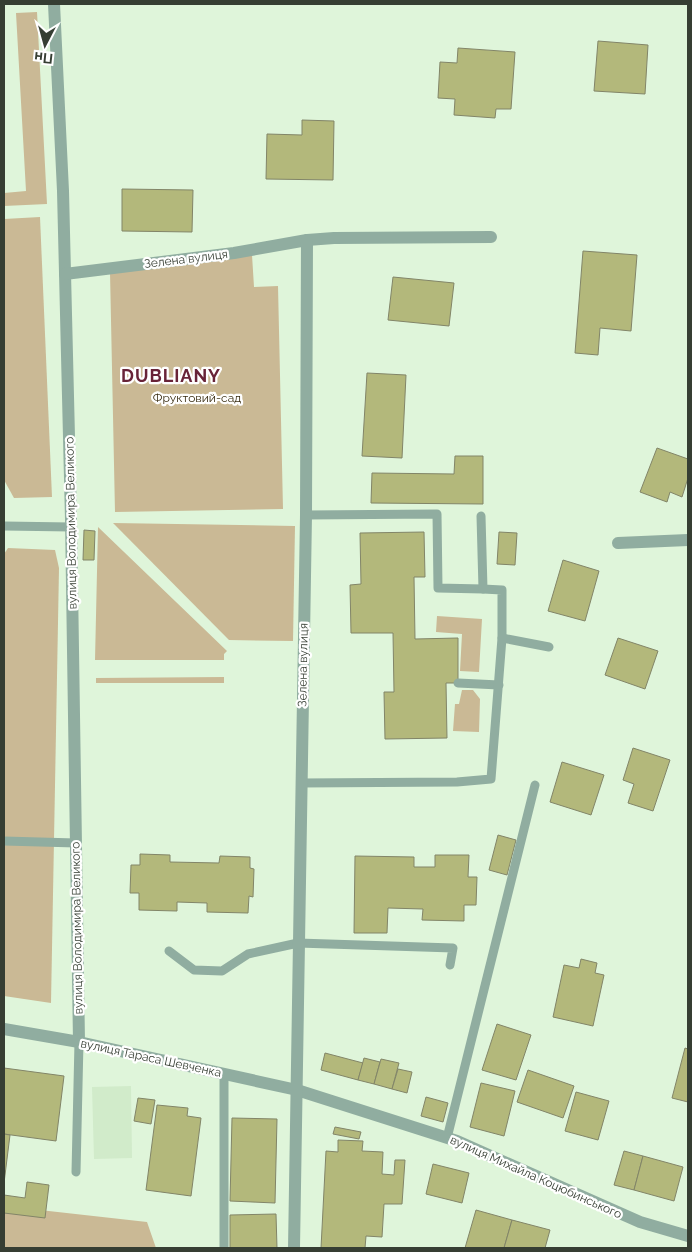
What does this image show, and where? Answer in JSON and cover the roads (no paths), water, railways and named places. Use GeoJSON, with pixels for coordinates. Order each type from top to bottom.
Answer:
{"type":"FeatureCollection","features":[{"type":"Feature","properties":{"kind":"street","name":"вулиця Володимира Великого"},"geometry":{"type":"LineString","coordinates":[[54,4],[65,274],[79,1042]]}},
{"type":"Feature","properties":{"kind":"street","name":"Зелена вулиця"},"geometry":{"type":"LineString","coordinates":[[65,274],[234,253],[307,240],[334,238],[491,237]]}},
{"type":"Feature","properties":{"kind":"street","name":"Зелена вулиця"},"geometry":{"type":"LineString","coordinates":[[294,1248],[306,515],[307,240]]}},
{"type":"Feature","properties":{"kind":"street"},"geometry":{"type":"LineString","coordinates":[[618,543],[688,540]]}},
{"type":"Feature","properties":{"kind":"street","name":"вулиця Тараса Шевченка"},"geometry":{"type":"LineString","coordinates":[[4,1029],[79,1042],[297,1090]]}},
{"type":"Feature","properties":{"kind":"street","name":"вулиця Михайла Коцюбинського"},"geometry":{"type":"LineString","coordinates":[[297,1090],[447,1138],[640,1222],[688,1236]]}},
{"type":"Feature","properties":{"kind":"lane"},"geometry":{"type":"LineString","coordinates":[[301,783],[457,782],[492,779],[502,638],[502,590],[438,588],[437,514],[306,515]]}},
{"type":"Feature","properties":{"kind":"lane"},"geometry":{"type":"LineString","coordinates":[[481,516],[483,589]]}},
{"type":"Feature","properties":{"kind":"lane"},"geometry":{"type":"LineString","coordinates":[[4,526],[71,527]]}},
{"type":"Feature","properties":{"kind":"lane"},"geometry":{"type":"LineString","coordinates":[[502,638],[549,647]]}},
{"type":"Feature","properties":{"kind":"lane"},"geometry":{"type":"LineString","coordinates":[[458,683],[499,685]]}},
{"type":"Feature","properties":{"kind":"lane"},"geometry":{"type":"LineString","coordinates":[[447,1138],[534,785]]}},
{"type":"Feature","properties":{"kind":"lane"},"geometry":{"type":"LineString","coordinates":[[4,841],[76,843]]}},
{"type":"Feature","properties":{"kind":"lane"},"geometry":{"type":"LineString","coordinates":[[169,951],[194,970],[222,972],[248,954],[298,943],[453,948],[450,965]]}},
{"type":"Feature","properties":{"kind":"lane"},"geometry":{"type":"LineString","coordinates":[[76,1172],[79,1042]]}},
{"type":"Feature","properties":{"kind":"lane"},"geometry":{"type":"LineString","coordinates":[[224,1074],[224,1248]]}},
{"type":"Feature","properties":{"kind":"district","name":"DUBLIANY"},"geometry":{"type":"Point","coordinates":[171,375]}},
{"type":"Feature","properties":{"kind":"park label","name":"Фруктовий-сад"},"geometry":{"type":"Point","coordinates":[197,398]}}]}
